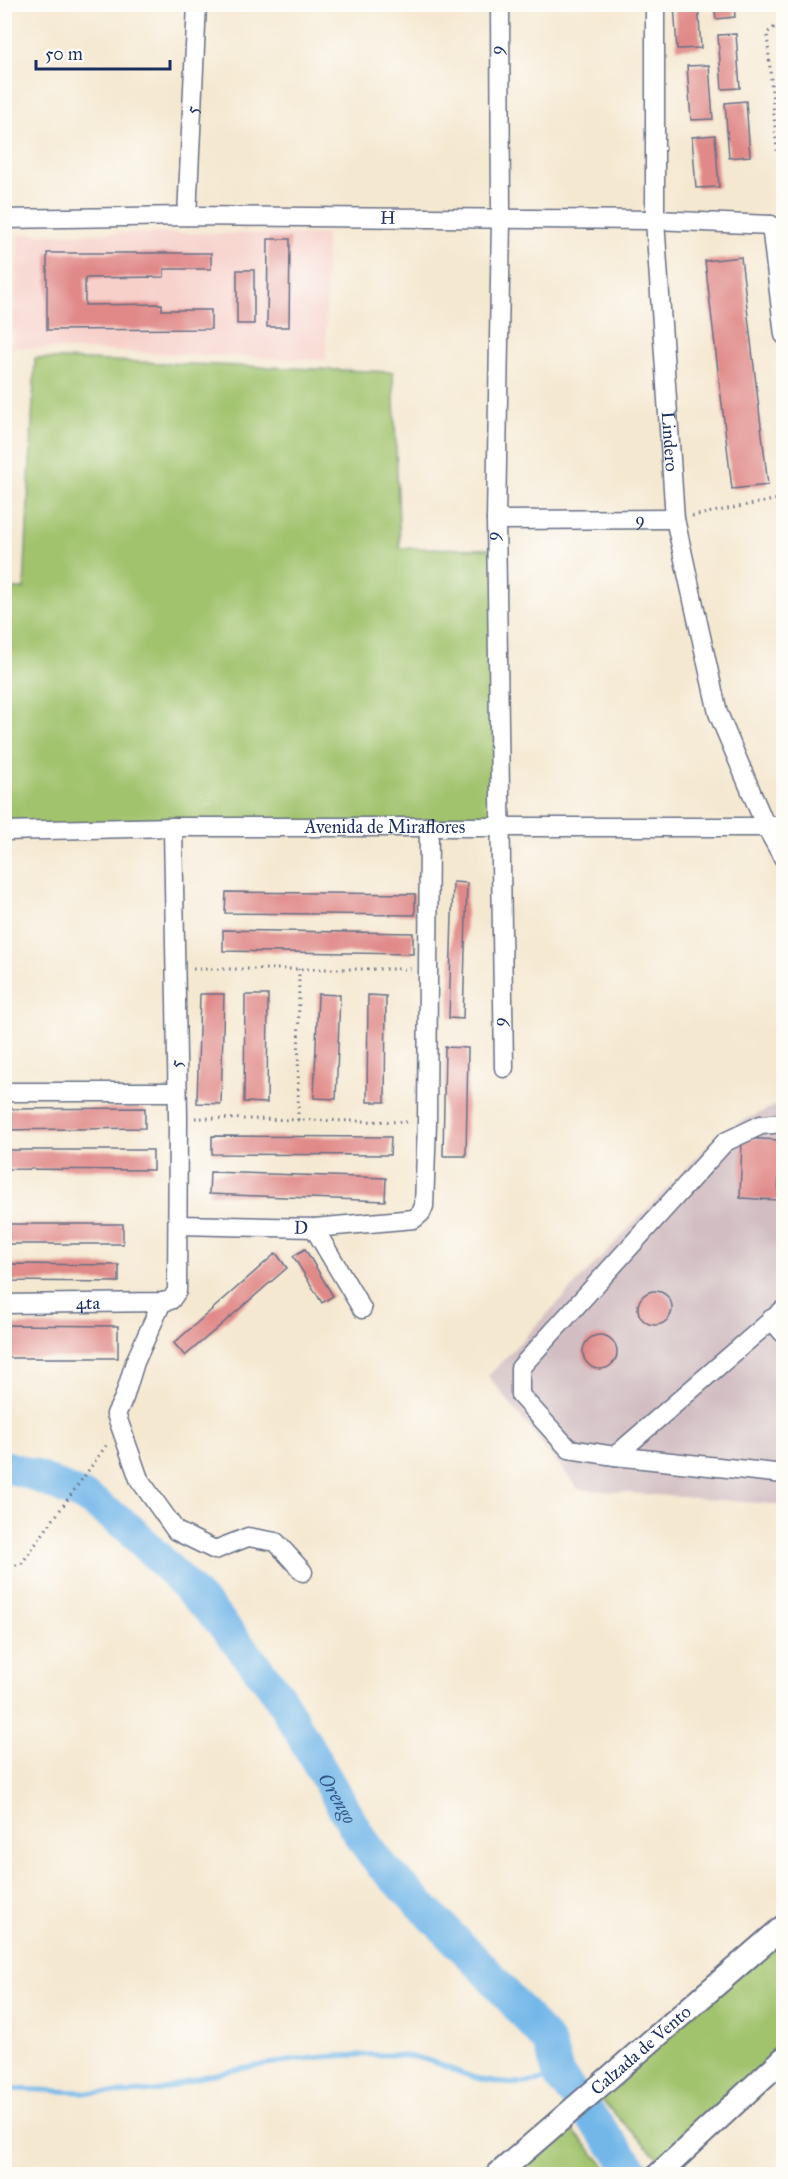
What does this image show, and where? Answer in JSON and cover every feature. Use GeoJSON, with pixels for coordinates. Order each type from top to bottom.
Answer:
{"type":"FeatureCollection","features":[{"type":"Feature","properties":{"kind":"main road","name":"Calzada de Vento"},"geometry":{"type":"LineString","coordinates":[[498,2175],[783,1926]]}},
{"type":"Feature","properties":{"kind":"main road"},"geometry":{"type":"LineString","coordinates":[[659,2175],[783,2058]]}},
{"type":"Feature","properties":{"kind":"street","name":"5"},"geometry":{"type":"LineString","coordinates":[[187,216],[198,4]]}},
{"type":"Feature","properties":{"kind":"street","name":"6"},"geometry":{"type":"LineString","coordinates":[[500,4],[501,219],[496,520],[504,1068]]}},
{"type":"Feature","properties":{"kind":"street","name":"Lindero"},"geometry":{"type":"LineString","coordinates":[[656,4],[655,220],[675,519],[718,713],[775,826],[783,859]]}},
{"type":"Feature","properties":{"kind":"street","name":"H"},"geometry":{"type":"LineString","coordinates":[[4,219],[187,216],[777,221]]}},
{"type":"Feature","properties":{"kind":"street"},"geometry":{"type":"LineString","coordinates":[[777,221],[783,330]]}},
{"type":"Feature","properties":{"kind":"street","name":"9"},"geometry":{"type":"LineString","coordinates":[[496,520],[675,519]]}},
{"type":"Feature","properties":{"kind":"street"},"geometry":{"type":"LineString","coordinates":[[427,1123],[429,825]]}},
{"type":"Feature","properties":{"kind":"street","name":"Avenida de Miraflores"},"geometry":{"type":"LineString","coordinates":[[4,831],[429,825],[775,826]]}},
{"type":"Feature","properties":{"kind":"street","name":"5"},"geometry":{"type":"LineString","coordinates":[[116,1414],[124,1398],[135,1362],[167,1301],[177,1291],[178,1117],[173,827]]}},
{"type":"Feature","properties":{"kind":"street"},"geometry":{"type":"LineString","coordinates":[[4,1092],[177,1092]]}},
{"type":"Feature","properties":{"kind":"street","name":"D"},"geometry":{"type":"LineString","coordinates":[[178,1225],[314,1228],[414,1219],[421,1213],[424,1206],[427,1123]]}},
{"type":"Feature","properties":{"kind":"street"},"geometry":{"type":"LineString","coordinates":[[783,1123],[761,1125],[725,1142],[520,1368],[520,1395],[569,1449],[783,1474]]}},
{"type":"Feature","properties":{"kind":"street"},"geometry":{"type":"LineString","coordinates":[[314,1228],[362,1309]]}},
{"type":"Feature","properties":{"kind":"street","name":"4ta"},"geometry":{"type":"LineString","coordinates":[[4,1304],[167,1301]]}},
{"type":"Feature","properties":{"kind":"street"},"geometry":{"type":"LineString","coordinates":[[615,1456],[777,1314],[783,1334]]}},
{"type":"Feature","properties":{"kind":"street"},"geometry":{"type":"LineString","coordinates":[[116,1414],[139,1479],[176,1531],[215,1550],[248,1537],[276,1542],[303,1572]]}},
{"type":"Feature","properties":{"kind":"path"},"geometry":{"type":"LineString","coordinates":[[777,151],[767,33],[783,20]]}},
{"type":"Feature","properties":{"kind":"path"},"geometry":{"type":"LineString","coordinates":[[675,519],[783,498]]}},
{"type":"Feature","properties":{"kind":"path"},"geometry":{"type":"LineString","coordinates":[[175,969],[428,969]]}},
{"type":"Feature","properties":{"kind":"path"},"geometry":{"type":"LineString","coordinates":[[298,1120],[299,969]]}},
{"type":"Feature","properties":{"kind":"path"},"geometry":{"type":"LineString","coordinates":[[178,1117],[427,1123]]}},
{"type":"Feature","properties":{"kind":"path"},"geometry":{"type":"LineString","coordinates":[[4,1569],[22,1563],[38,1543],[109,1443],[110,1427],[116,1414]]}},
{"type":"Feature","properties":{"kind":"shaded area"},"geometry":{"type":"Polygon","coordinates":[[[19,234],[326,235],[326,360],[12,347],[19,234]]]}},
{"type":"Feature","properties":{"kind":"shaded area"},"geometry":{"type":"Polygon","coordinates":[[[783,1102],[783,1505],[578,1489],[488,1376],[722,1131],[783,1102]]]}},
{"type":"Feature","properties":{"kind":"green space"},"geometry":{"type":"Polygon","coordinates":[[[35,358],[393,372],[400,548],[497,549],[499,826],[5,831],[5,589],[24,589],[35,358]]]}},
{"type":"Feature","properties":{"kind":"green space"},"geometry":{"type":"Polygon","coordinates":[[[783,1926],[783,2058],[667,2167],[592,2091],[783,1926]]]}},
{"type":"Feature","properties":{"kind":"green space"},"geometry":{"type":"Polygon","coordinates":[[[562,2118],[604,2165],[608,2174],[498,2174],[562,2118]]]}},
{"type":"Feature","properties":{"kind":"building"},"geometry":{"type":"Polygon","coordinates":[[[674,4],[698,4],[701,48],[677,49],[674,4]]]}},
{"type":"Feature","properties":{"kind":"building"},"geometry":{"type":"Polygon","coordinates":[[[714,4],[734,4],[735,17],[716,19],[714,4]]]}},
{"type":"Feature","properties":{"kind":"building"},"geometry":{"type":"Polygon","coordinates":[[[736,34],[740,88],[722,89],[718,35],[736,34]]]}},
{"type":"Feature","properties":{"kind":"building"},"geometry":{"type":"Polygon","coordinates":[[[709,65],[713,119],[691,120],[687,66],[709,65]]]}},
{"type":"Feature","properties":{"kind":"building"},"geometry":{"type":"Polygon","coordinates":[[[746,101],[750,156],[729,158],[725,103],[746,101]]]}},
{"type":"Feature","properties":{"kind":"building"},"geometry":{"type":"Polygon","coordinates":[[[715,135],[719,187],[696,188],[692,137],[715,135]]]}},
{"type":"Feature","properties":{"kind":"building"},"geometry":{"type":"Polygon","coordinates":[[[268,239],[290,239],[289,327],[267,327],[268,239]]]}},
{"type":"Feature","properties":{"kind":"building"},"geometry":{"type":"Polygon","coordinates":[[[47,253],[211,253],[211,269],[164,269],[164,277],[85,278],[85,305],[162,304],[162,310],[211,310],[211,329],[47,330],[47,253]]]}},
{"type":"Feature","properties":{"kind":"building"},"geometry":{"type":"Polygon","coordinates":[[[741,257],[768,485],[732,489],[705,261],[741,257]]]}},
{"type":"Feature","properties":{"kind":"building"},"geometry":{"type":"Polygon","coordinates":[[[237,270],[254,270],[254,324],[237,324],[237,270]]]}},
{"type":"Feature","properties":{"kind":"building"},"geometry":{"type":"Polygon","coordinates":[[[453,882],[467,883],[463,1019],[449,1018],[453,882]]]}},
{"type":"Feature","properties":{"kind":"building"},"geometry":{"type":"Polygon","coordinates":[[[226,892],[415,894],[415,915],[225,913],[226,892]]]}},
{"type":"Feature","properties":{"kind":"building"},"geometry":{"type":"Polygon","coordinates":[[[223,930],[413,933],[413,954],[223,951],[223,930]]]}},
{"type":"Feature","properties":{"kind":"building"},"geometry":{"type":"Polygon","coordinates":[[[200,994],[224,994],[221,1104],[197,1103],[200,994]]]}},
{"type":"Feature","properties":{"kind":"building"},"geometry":{"type":"Polygon","coordinates":[[[318,994],[340,995],[336,1099],[314,1098],[318,994]]]}},
{"type":"Feature","properties":{"kind":"building"},"geometry":{"type":"Polygon","coordinates":[[[245,995],[268,995],[267,1103],[244,1102],[245,995]]]}},
{"type":"Feature","properties":{"kind":"building"},"geometry":{"type":"Polygon","coordinates":[[[368,995],[386,996],[385,1102],[367,1102],[368,995]]]}},
{"type":"Feature","properties":{"kind":"building"},"geometry":{"type":"Polygon","coordinates":[[[445,1047],[468,1048],[466,1156],[443,1156],[445,1047]]]}},
{"type":"Feature","properties":{"kind":"building"},"geometry":{"type":"Polygon","coordinates":[[[145,1108],[145,1128],[4,1130],[4,1109],[145,1108]]]}},
{"type":"Feature","properties":{"kind":"building"},"geometry":{"type":"Polygon","coordinates":[[[212,1136],[391,1137],[390,1155],[212,1154],[212,1136]]]}},
{"type":"Feature","properties":{"kind":"building"},"geometry":{"type":"Polygon","coordinates":[[[742,1138],[780,1140],[778,1200],[740,1198],[742,1138]]]}},
{"type":"Feature","properties":{"kind":"building"},"geometry":{"type":"Polygon","coordinates":[[[4,1150],[153,1150],[153,1170],[4,1169],[4,1150]]]}},
{"type":"Feature","properties":{"kind":"building"},"geometry":{"type":"Polygon","coordinates":[[[210,1172],[386,1178],[385,1201],[209,1194],[210,1172]]]}},
{"type":"Feature","properties":{"kind":"building"},"geometry":{"type":"Polygon","coordinates":[[[4,1224],[123,1224],[123,1244],[4,1244],[4,1224]]]}},
{"type":"Feature","properties":{"kind":"building"},"geometry":{"type":"Polygon","coordinates":[[[305,1249],[333,1296],[322,1303],[293,1256],[305,1249]]]}},
{"type":"Feature","properties":{"kind":"building"},"geometry":{"type":"Polygon","coordinates":[[[276,1253],[287,1268],[185,1356],[174,1343],[276,1253]]]}},
{"type":"Feature","properties":{"kind":"building"},"geometry":{"type":"Polygon","coordinates":[[[4,1264],[119,1265],[119,1282],[4,1281],[4,1264]]]}},
{"type":"Feature","properties":{"kind":"building"},"geometry":{"type":"Polygon","coordinates":[[[655,1291],[667,1296],[672,1308],[667,1320],[655,1325],[643,1320],[638,1308],[643,1296],[655,1291]]]}},
{"type":"Feature","properties":{"kind":"building"},"geometry":{"type":"Polygon","coordinates":[[[4,1325],[118,1326],[118,1358],[4,1358],[4,1325]]]}},
{"type":"Feature","properties":{"kind":"building"},"geometry":{"type":"Polygon","coordinates":[[[600,1335],[612,1340],[617,1352],[612,1364],[600,1369],[588,1364],[583,1352],[588,1340],[600,1335]]]}},
{"type":"Feature","properties":{"kind":"waterway","name":"Orengo"},"geometry":{"type":"LineString","coordinates":[[4,1466],[31,1474],[90,1500],[130,1529],[219,1620],[276,1691],[359,1835],[380,1864],[486,1971],[549,2043],[559,2076],[636,2174]]}},
{"type":"Feature","properties":{"kind":"waterway"},"geometry":{"type":"LineString","coordinates":[[4,2089],[98,2093],[155,2091],[202,2077],[252,2067],[303,2059],[354,2055],[420,2058],[498,2083],[534,2082],[559,2076]]}}]}
